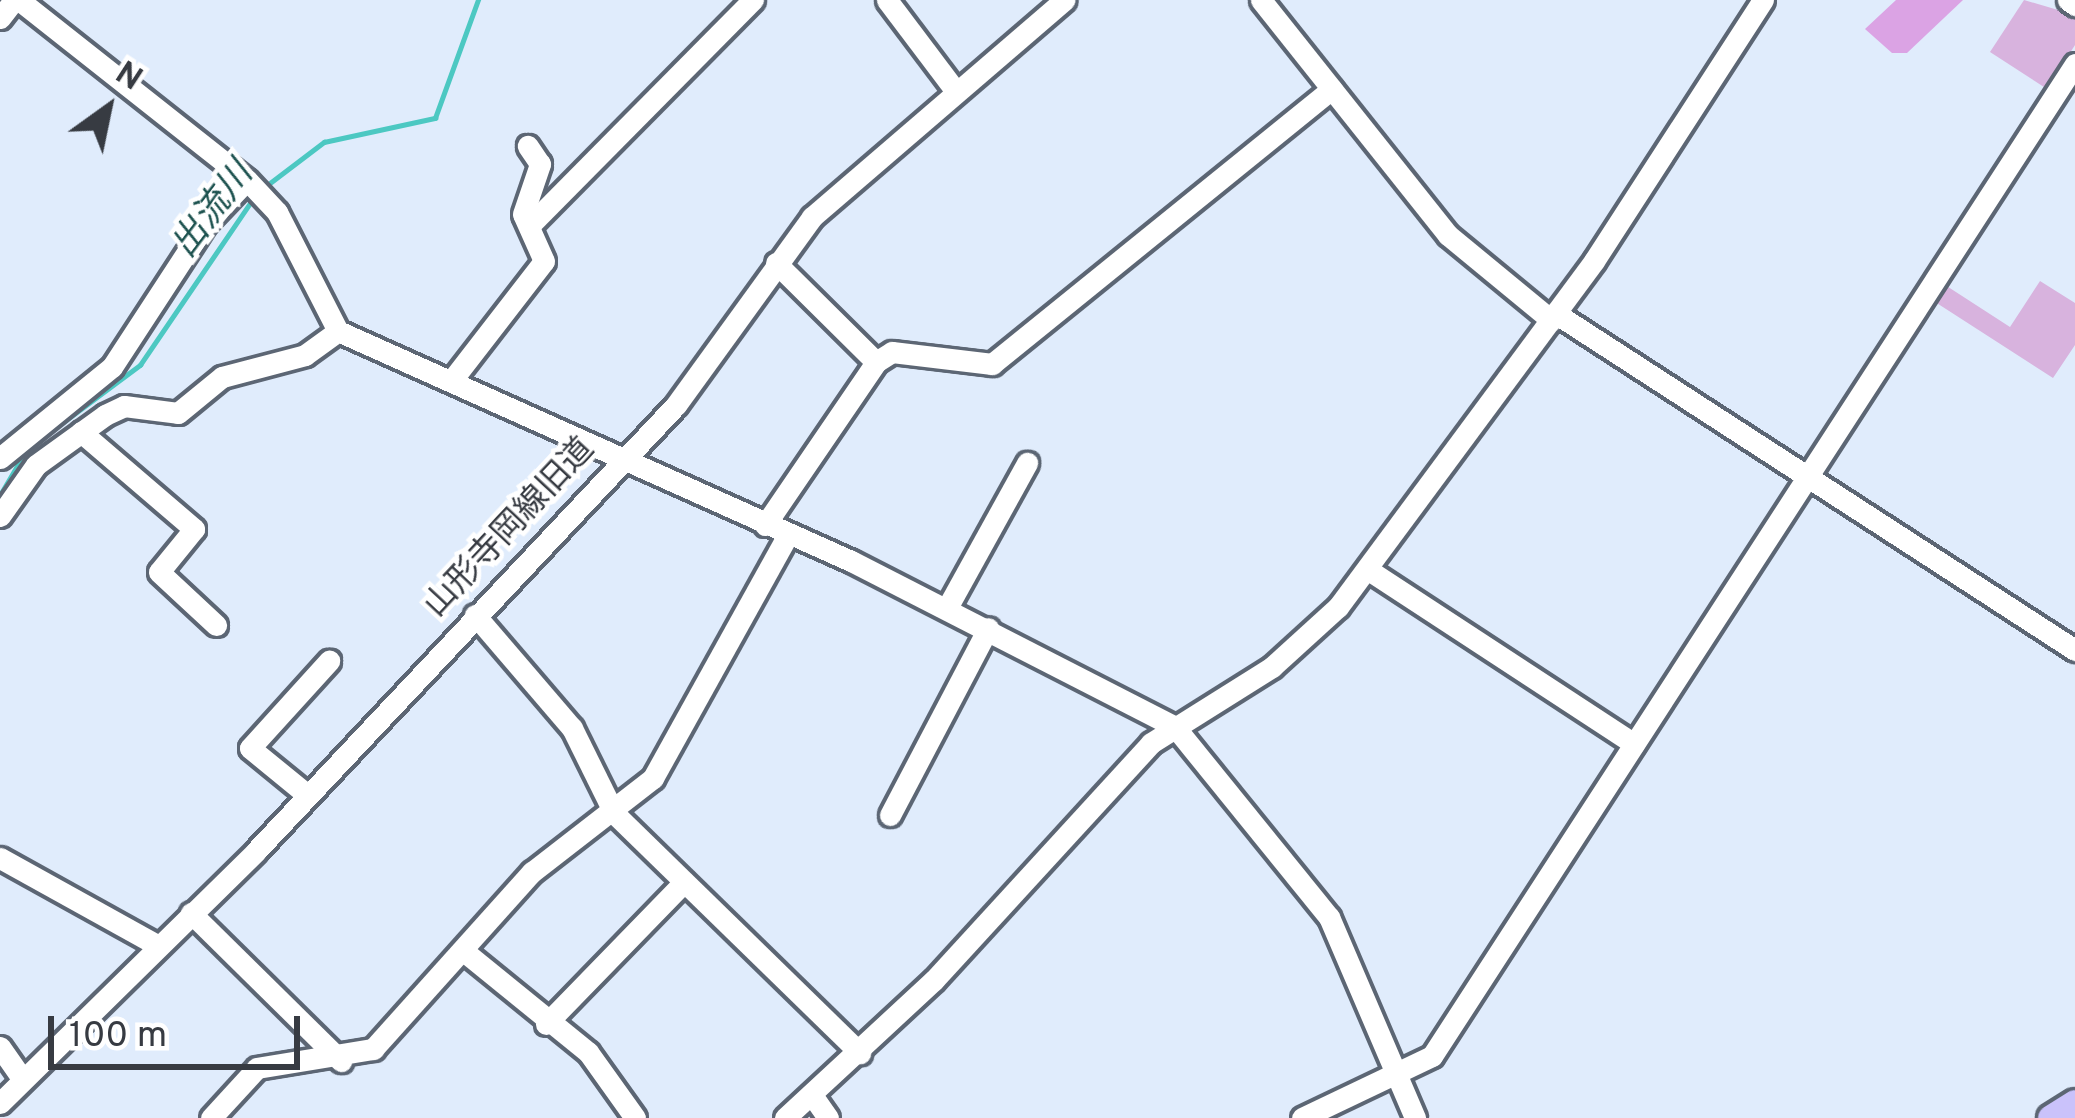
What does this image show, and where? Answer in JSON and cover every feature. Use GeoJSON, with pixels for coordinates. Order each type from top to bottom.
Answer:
{"type":"FeatureCollection","features":[{"type":"Feature","properties":{"kind":"main road"},"geometry":{"type":"LineString","coordinates":[[2051,1118],[2075,1103]]}},
{"type":"Feature","properties":{"kind":"street"},"geometry":{"type":"LineString","coordinates":[[0,18],[16,0],[247,180],[277,212],[338,331],[947,608],[1174,727],[1294,861],[1399,1072],[1415,1118]]}},
{"type":"Feature","properties":{"kind":"street"},"geometry":{"type":"LineString","coordinates":[[530,225],[753,0]]}},
{"type":"Feature","properties":{"kind":"street"},"geometry":{"type":"LineString","coordinates":[[887,0],[954,89]]}},
{"type":"Feature","properties":{"kind":"street","name":"山形寺岡線旧道"},"geometry":{"type":"LineString","coordinates":[[0,1103],[305,794],[714,362],[776,263],[954,89],[1064,0]]}},
{"type":"Feature","properties":{"kind":"street"},"geometry":{"type":"LineString","coordinates":[[1261,0],[1448,235],[1553,317],[2075,650]]}},
{"type":"Feature","properties":{"kind":"street"},"geometry":{"type":"LineString","coordinates":[[785,1118],[860,1054],[1174,727],[1314,634],[1553,317],[1762,0]]}},
{"type":"Feature","properties":{"kind":"street"},"geometry":{"type":"LineString","coordinates":[[2068,0],[2075,5]]}},
{"type":"Feature","properties":{"kind":"street"},"geometry":{"type":"LineString","coordinates":[[1302,1118],[1432,1056],[2071,79]]}},
{"type":"Feature","properties":{"kind":"street"},"geometry":{"type":"LineString","coordinates":[[764,525],[876,362],[892,352],[992,364],[1332,88]]}},
{"type":"Feature","properties":{"kind":"street"},"geometry":{"type":"LineString","coordinates":[[452,380],[544,261],[522,206],[540,164],[528,146]]}},
{"type":"Feature","properties":{"kind":"street"},"geometry":{"type":"LineString","coordinates":[[0,458],[112,367],[215,209],[247,180]]}},
{"type":"Feature","properties":{"kind":"street"},"geometry":{"type":"LineString","coordinates":[[776,263],[876,362]]}},
{"type":"Feature","properties":{"kind":"street"},"geometry":{"type":"LineString","coordinates":[[0,516],[36,465],[124,406],[178,413],[222,377],[305,356],[338,331]]}},
{"type":"Feature","properties":{"kind":"street"},"geometry":{"type":"LineString","coordinates":[[81,432],[194,529],[160,572],[216,625]]}},
{"type":"Feature","properties":{"kind":"street"},"geometry":{"type":"LineString","coordinates":[[947,608],[1027,463]]}},
{"type":"Feature","properties":{"kind":"street"},"geometry":{"type":"LineString","coordinates":[[211,1118],[257,1068],[341,1061],[373,1049],[466,953],[532,872],[614,813],[678,745],[788,534]]}},
{"type":"Feature","properties":{"kind":"street"},"geometry":{"type":"LineString","coordinates":[[1367,569],[1634,744]]}},
{"type":"Feature","properties":{"kind":"street"},"geometry":{"type":"LineString","coordinates":[[475,616],[572,728],[614,813],[860,1054]]}},
{"type":"Feature","properties":{"kind":"street"},"geometry":{"type":"LineString","coordinates":[[890,815],[988,628]]}},
{"type":"Feature","properties":{"kind":"street"},"geometry":{"type":"LineString","coordinates":[[305,794],[250,748],[329,661]]}},
{"type":"Feature","properties":{"kind":"street"},"geometry":{"type":"LineString","coordinates":[[0,858],[157,945]]}},
{"type":"Feature","properties":{"kind":"street"},"geometry":{"type":"LineString","coordinates":[[546,1024],[684,882]]}},
{"type":"Feature","properties":{"kind":"street"},"geometry":{"type":"LineString","coordinates":[[190,913],[341,1061]]}},
{"type":"Feature","properties":{"kind":"street"},"geometry":{"type":"LineString","coordinates":[[466,953],[546,1024],[588,1052],[634,1118]]}},
{"type":"Feature","properties":{"kind":"street"},"geometry":{"type":"LineString","coordinates":[[0,1047],[23,1080]]}},
{"type":"Feature","properties":{"kind":"street"},"geometry":{"type":"LineString","coordinates":[[812,1095],[828,1118]]}},
{"type":"Feature","properties":{"kind":"shaded area"},"geometry":{"type":"Polygon","coordinates":[[[1896,0],[1963,0],[1907,53],[1892,53],[1865,29],[1896,0]]]}},
{"type":"Feature","properties":{"kind":"shaded area"},"geometry":{"type":"Polygon","coordinates":[[[2024,0],[2075,15],[2075,45],[2047,89],[1990,52],[2024,0]]]}},
{"type":"Feature","properties":{"kind":"shaded area"},"geometry":{"type":"Polygon","coordinates":[[[2040,281],[2075,303],[2075,345],[2053,378],[1932,300],[1942,283],[2010,327],[2040,281]]]}},
{"type":"Feature","properties":{"kind":"waterway","name":"出流川"},"geometry":{"type":"LineString","coordinates":[[262,189],[324,142],[435,118],[478,0]]}},
{"type":"Feature","properties":{"kind":"waterway","name":"出流川"},"geometry":{"type":"LineString","coordinates":[[0,495],[27,449],[140,365],[254,197]]}}]}
